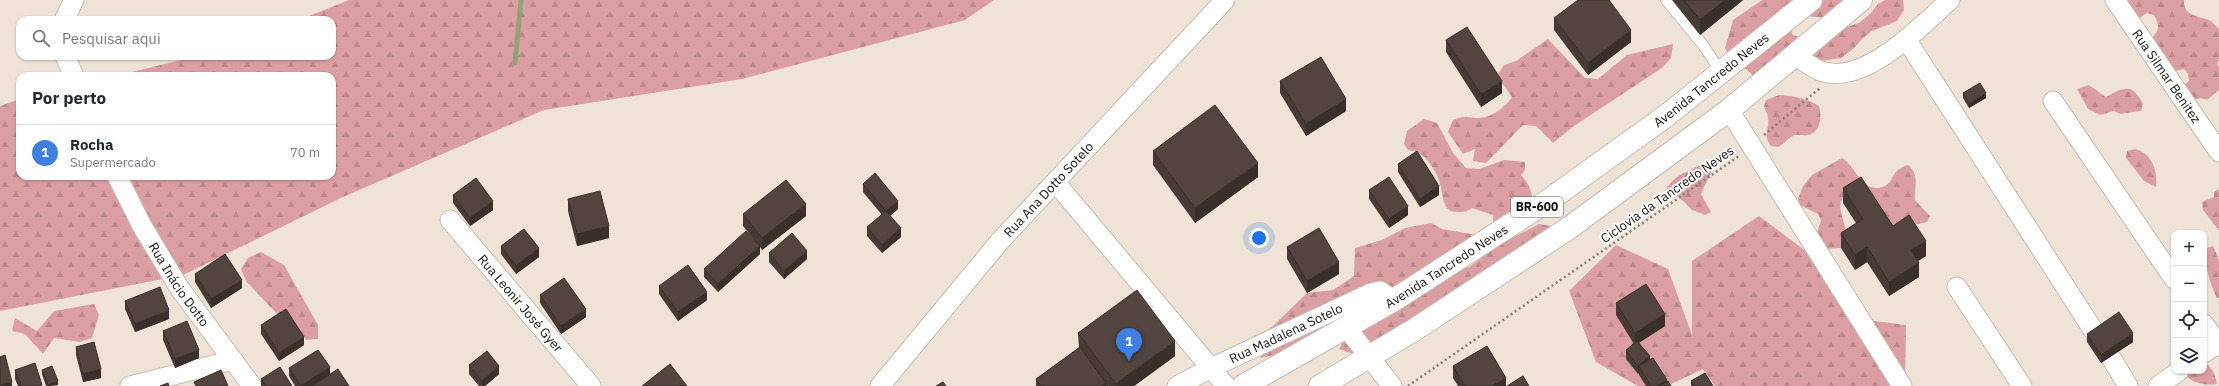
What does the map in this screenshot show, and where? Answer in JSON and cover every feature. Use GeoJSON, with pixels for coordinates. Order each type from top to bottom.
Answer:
{"type":"FeatureCollection","features":[{"type":"Feature","properties":{"kind":"main road","name":"Avenida Tancredo Neves"},"geometry":{"type":"LineString","coordinates":[[1243,386],[1394,300],[1549,200],[1666,116],[1811,0]]}},
{"type":"Feature","properties":{"kind":"main road","name":"BR-600"},"geometry":{"type":"LineString","coordinates":[[1320,386],[1371,357],[1569,228],[1729,110],[1861,0]]}},
{"type":"Feature","properties":{"kind":"street"},"geometry":{"type":"LineString","coordinates":[[66,16],[74,0]]}},
{"type":"Feature","properties":{"kind":"street","name":"Rua Ana Dotto Sotelo"},"geometry":{"type":"LineString","coordinates":[[880,386],[1000,241],[1056,184],[1225,0]]}},
{"type":"Feature","properties":{"kind":"street"},"geometry":{"type":"LineString","coordinates":[[1795,56],[1819,70],[1838,73],[1866,67],[1906,40],[1950,0]]}},
{"type":"Feature","properties":{"kind":"street","name":"Rua Silmar Benitez"},"geometry":{"type":"LineString","coordinates":[[2115,0],[2219,152]]}},
{"type":"Feature","properties":{"kind":"street"},"geometry":{"type":"LineString","coordinates":[[1906,40],[2097,336]]}},
{"type":"Feature","properties":{"kind":"street"},"geometry":{"type":"LineString","coordinates":[[68,60],[72,72]]}},
{"type":"Feature","properties":{"kind":"street"},"geometry":{"type":"LineString","coordinates":[[2054,100],[2171,276]]}},
{"type":"Feature","properties":{"kind":"street"},"geometry":{"type":"LineString","coordinates":[[1729,110],[1902,386]]}},
{"type":"Feature","properties":{"kind":"street","name":"Rua Inácio Dotto"},"geometry":{"type":"LineString","coordinates":[[119,180],[142,226],[180,289],[252,386]]}},
{"type":"Feature","properties":{"kind":"street"},"geometry":{"type":"LineString","coordinates":[[1056,184],[1226,386]]}},
{"type":"Feature","properties":{"kind":"street","name":"Rua Leonir José Gyer"},"geometry":{"type":"LineString","coordinates":[[450,220],[591,386]]}},
{"type":"Feature","properties":{"kind":"street"},"geometry":{"type":"LineString","coordinates":[[1957,287],[2022,386]]}},
{"type":"Feature","properties":{"kind":"street","name":"Rua Madalena Sotelo"},"geometry":{"type":"LineString","coordinates":[[1177,386],[1211,368],[1371,293],[1380,291],[1394,300]]}},
{"type":"Feature","properties":{"kind":"street"},"geometry":{"type":"LineString","coordinates":[[1346,327],[1371,357],[1392,386]]}},
{"type":"Feature","properties":{"kind":"street"},"geometry":{"type":"LineString","coordinates":[[2207,332],[2213,348]]}},
{"type":"Feature","properties":{"kind":"street"},"geometry":{"type":"LineString","coordinates":[[2110,356],[2128,386]]}},
{"type":"Feature","properties":{"kind":"street"},"geometry":{"type":"LineString","coordinates":[[130,386],[233,360]]}},
{"type":"Feature","properties":{"kind":"street"},"geometry":{"type":"LineString","coordinates":[[2158,386],[2175,374]]}},
{"type":"Feature","properties":{"kind":"lane"},"geometry":{"type":"LineString","coordinates":[[1666,0],[1703,45],[1721,72]]}},
{"type":"Feature","properties":{"kind":"path","name":"Ciclovia da Tancredo Neves"},"geometry":{"type":"LineString","coordinates":[[1408,386],[1602,253],[1751,146],[1838,73]]}},
{"type":"Feature","properties":{"kind":"green space"},"geometry":{"type":"Polygon","coordinates":[[[349,0],[994,0],[965,20],[742,79],[544,110],[343,197],[183,275],[0,311],[0,106],[16,100],[16,180],[336,180],[336,72],[132,72],[181,60],[336,60],[336,16],[309,16],[349,0]]]}},
{"type":"Feature","properties":{"kind":"green space"},"geometry":{"type":"Polygon","coordinates":[[[1762,0],[1866,0],[1831,18],[1803,16],[1791,20],[1792,34],[1804,40],[1859,23],[1870,14],[1878,4],[1885,0],[1903,0],[1904,10],[1897,21],[1872,31],[1841,58],[1814,62],[1790,73],[1754,76],[1735,61],[1725,48],[1733,20],[1762,0]]]}},
{"type":"Feature","properties":{"kind":"green space"},"geometry":{"type":"Polygon","coordinates":[[[2120,0],[2184,0],[2184,5],[2188,12],[2213,23],[2219,29],[2219,60],[2217,64],[2219,67],[2219,90],[2207,100],[2200,98],[2194,100],[2184,85],[2189,81],[2188,74],[2184,69],[2170,72],[2148,43],[2156,33],[2158,27],[2154,15],[2147,13],[2136,20],[2120,0]]]}},
{"type":"Feature","properties":{"kind":"green space"},"geometry":{"type":"Polygon","coordinates":[[[1548,39],[1585,78],[1598,79],[1627,55],[1673,44],[1671,58],[1662,68],[1574,126],[1553,143],[1536,126],[1523,125],[1486,163],[1473,161],[1475,149],[1463,154],[1448,132],[1453,120],[1464,117],[1483,118],[1502,108],[1512,97],[1497,76],[1504,65],[1516,61],[1548,39]]]}},
{"type":"Feature","properties":{"kind":"green space"},"geometry":{"type":"Polygon","coordinates":[[[2089,85],[2106,97],[2123,89],[2131,90],[2139,97],[2143,104],[2141,111],[2120,114],[2114,111],[2100,115],[2088,109],[2077,89],[2089,85]]]}},
{"type":"Feature","properties":{"kind":"green space"},"geometry":{"type":"Polygon","coordinates":[[[1779,95],[1800,98],[1819,106],[1820,124],[1816,131],[1806,135],[1794,135],[1778,147],[1771,146],[1768,142],[1768,116],[1764,106],[1766,100],[1779,95]]]}},
{"type":"Feature","properties":{"kind":"green space"},"geometry":{"type":"Polygon","coordinates":[[[1424,119],[1437,123],[1453,153],[1466,168],[1479,169],[1504,160],[1525,162],[1525,170],[1521,175],[1529,187],[1538,221],[1525,223],[1455,271],[1469,267],[1502,243],[1539,224],[1551,226],[1561,234],[1555,247],[1538,263],[1356,355],[1339,349],[1352,326],[1326,320],[1311,337],[1298,347],[1282,353],[1260,358],[1268,331],[1307,293],[1333,290],[1354,276],[1355,248],[1382,240],[1405,228],[1431,223],[1442,229],[1482,236],[1494,228],[1493,215],[1472,208],[1462,212],[1448,209],[1445,205],[1439,180],[1432,167],[1422,155],[1408,150],[1404,144],[1407,131],[1424,119]]]}},
{"type":"Feature","properties":{"kind":"green space"},"geometry":{"type":"Polygon","coordinates":[[[2135,149],[2146,154],[2153,164],[2156,175],[2156,187],[2144,181],[2126,158],[2127,151],[2135,149]]]}},
{"type":"Feature","properties":{"kind":"green space"},"geometry":{"type":"Polygon","coordinates":[[[1842,158],[1864,183],[1870,187],[1876,188],[1887,185],[1898,170],[1908,165],[1914,173],[1916,181],[1915,200],[1930,216],[1927,222],[1914,225],[1900,235],[1848,192],[1843,197],[1840,208],[1845,230],[1845,239],[1841,248],[1825,249],[1817,233],[1821,220],[1818,214],[1800,205],[1798,199],[1803,186],[1812,175],[1842,158]]]}},
{"type":"Feature","properties":{"kind":"green space"},"geometry":{"type":"Polygon","coordinates":[[[1711,162],[1712,170],[1701,194],[1711,212],[1705,215],[1692,210],[1678,196],[1672,199],[1665,198],[1669,184],[1681,174],[1711,162]]]}},
{"type":"Feature","properties":{"kind":"green space"},"geometry":{"type":"Polygon","coordinates":[[[2219,189],[2219,231],[2203,210],[2202,202],[2214,197],[2214,192],[2219,189]]]}},
{"type":"Feature","properties":{"kind":"green space"},"geometry":{"type":"Polygon","coordinates":[[[1759,216],[1819,261],[1858,319],[1906,325],[1905,386],[1715,386],[1703,369],[1667,386],[1638,386],[1596,362],[1569,291],[1616,245],[1668,269],[1692,335],[1692,261],[1759,216]]]}},
{"type":"Feature","properties":{"kind":"green space"},"geometry":{"type":"Polygon","coordinates":[[[2213,246],[2219,260],[2219,298],[2217,298],[2212,287],[2207,270],[2207,248],[2213,246]]]}},
{"type":"Feature","properties":{"kind":"green space"},"geometry":{"type":"Polygon","coordinates":[[[261,252],[284,265],[318,325],[318,339],[306,340],[292,318],[279,316],[246,281],[241,269],[248,258],[261,252]]]}},
{"type":"Feature","properties":{"kind":"green space"},"geometry":{"type":"Polygon","coordinates":[[[94,304],[99,315],[92,338],[80,342],[54,338],[43,354],[25,334],[12,331],[15,318],[37,331],[54,311],[94,304]]]}},
{"type":"Feature","properties":{"kind":"green space"},"geometry":{"type":"Polygon","coordinates":[[[2207,365],[2212,369],[2217,384],[2197,383],[2185,374],[2207,374],[2207,365]]]}},
{"type":"Feature","properties":{"kind":"building"},"geometry":{"type":"Polygon","coordinates":[[[1578,0],[1609,0],[1631,30],[1588,63],[1554,18],[1578,0]]]}},
{"type":"Feature","properties":{"kind":"building"},"geometry":{"type":"Polygon","coordinates":[[[1684,0],[1725,0],[1700,20],[1684,0]]]}},
{"type":"Feature","properties":{"kind":"building"},"geometry":{"type":"Polygon","coordinates":[[[1467,27],[1502,81],[1481,94],[1446,40],[1467,27]]]}},
{"type":"Feature","properties":{"kind":"building"},"geometry":{"type":"Polygon","coordinates":[[[1321,57],[1346,99],[1306,124],[1280,81],[1321,57]]]}},
{"type":"Feature","properties":{"kind":"building"},"geometry":{"type":"Polygon","coordinates":[[[1980,83],[1986,93],[1969,104],[1963,93],[1980,83]]]}},
{"type":"Feature","properties":{"kind":"building"},"geometry":{"type":"Polygon","coordinates":[[[1215,105],[1258,163],[1195,208],[1153,151],[1215,105]]]}},
{"type":"Feature","properties":{"kind":"building"},"geometry":{"type":"Polygon","coordinates":[[[1417,151],[1439,186],[1420,199],[1398,164],[1417,151]]]}},
{"type":"Feature","properties":{"kind":"building"},"geometry":{"type":"Polygon","coordinates":[[[875,173],[898,201],[886,211],[863,184],[875,173]]]}},
{"type":"Feature","properties":{"kind":"building"},"geometry":{"type":"Polygon","coordinates":[[[1389,177],[1408,206],[1389,219],[1369,190],[1389,177]]]}},
{"type":"Feature","properties":{"kind":"building"},"geometry":{"type":"Polygon","coordinates":[[[1861,177],[1893,226],[1909,215],[1926,241],[1911,250],[1919,263],[1889,282],[1867,247],[1855,255],[1841,233],[1863,219],[1843,188],[1861,177]]]}},
{"type":"Feature","properties":{"kind":"building"},"geometry":{"type":"Polygon","coordinates":[[[476,178],[493,201],[470,218],[453,195],[476,178]]]}},
{"type":"Feature","properties":{"kind":"building"},"geometry":{"type":"Polygon","coordinates":[[[786,180],[806,204],[762,238],[743,214],[786,180]]]}},
{"type":"Feature","properties":{"kind":"building"},"geometry":{"type":"Polygon","coordinates":[[[600,191],[609,226],[577,234],[568,199],[600,191]]]}},
{"type":"Feature","properties":{"kind":"building"},"geometry":{"type":"Polygon","coordinates":[[[886,211],[901,228],[882,245],[867,227],[886,211]]]}},
{"type":"Feature","properties":{"kind":"building"},"geometry":{"type":"Polygon","coordinates":[[[1319,228],[1339,262],[1307,281],[1287,247],[1319,228]]]}},
{"type":"Feature","properties":{"kind":"building"},"geometry":{"type":"Polygon","coordinates":[[[524,229],[539,248],[516,266],[501,246],[524,229]]]}},
{"type":"Feature","properties":{"kind":"building"},"geometry":{"type":"Polygon","coordinates":[[[746,231],[760,246],[718,284],[704,269],[746,231]]]}},
{"type":"Feature","properties":{"kind":"building"},"geometry":{"type":"Polygon","coordinates":[[[792,233],[807,251],[784,271],[769,253],[792,233]]]}},
{"type":"Feature","properties":{"kind":"building"},"geometry":{"type":"Polygon","coordinates":[[[225,254],[242,280],[211,299],[195,274],[225,254]]]}},
{"type":"Feature","properties":{"kind":"building"},"geometry":{"type":"Polygon","coordinates":[[[688,265],[707,292],[678,312],[659,286],[688,265]]]}},
{"type":"Feature","properties":{"kind":"building"},"geometry":{"type":"Polygon","coordinates":[[[564,278],[586,309],[561,326],[540,295],[564,278]]]}},
{"type":"Feature","properties":{"kind":"building"},"geometry":{"type":"Polygon","coordinates":[[[1646,284],[1665,314],[1635,333],[1616,303],[1646,284]]]}},
{"type":"Feature","properties":{"kind":"building"},"geometry":{"type":"Polygon","coordinates":[[[160,287],[169,310],[135,324],[125,301],[160,287]]]}},
{"type":"Feature","properties":{"kind":"building"},"geometry":{"type":"Polygon","coordinates":[[[1137,290],[1175,341],[1116,384],[1078,333],[1137,290]]]}},
{"type":"Feature","properties":{"kind":"building"},"geometry":{"type":"Polygon","coordinates":[[[286,309],[304,337],[279,353],[261,325],[286,309]]]}},
{"type":"Feature","properties":{"kind":"building"},"geometry":{"type":"Polygon","coordinates":[[[2119,312],[2133,333],[2101,355],[2087,334],[2119,312]]]}},
{"type":"Feature","properties":{"kind":"building"},"geometry":{"type":"Polygon","coordinates":[[[187,321],[199,350],[175,359],[163,331],[187,321]]]}},
{"type":"Feature","properties":{"kind":"building"},"geometry":{"type":"Polygon","coordinates":[[[1637,341],[1650,356],[1638,366],[1626,350],[1637,341]]]}},
{"type":"Feature","properties":{"kind":"building"},"geometry":{"type":"Polygon","coordinates":[[[94,342],[101,369],[83,374],[76,347],[94,342]]]}},
{"type":"Feature","properties":{"kind":"building"},"geometry":{"type":"Polygon","coordinates":[[[1487,346],[1506,378],[1492,386],[1465,386],[1453,366],[1487,346]]]}},
{"type":"Feature","properties":{"kind":"building"},"geometry":{"type":"Polygon","coordinates":[[[1080,347],[1106,383],[1101,386],[1041,386],[1036,379],[1080,347]]]}},
{"type":"Feature","properties":{"kind":"building"},"geometry":{"type":"Polygon","coordinates":[[[318,350],[330,367],[301,386],[289,368],[318,350]]]}},
{"type":"Feature","properties":{"kind":"building"},"geometry":{"type":"Polygon","coordinates":[[[487,351],[499,366],[482,381],[469,365],[487,351]]]}},
{"type":"Feature","properties":{"kind":"building"},"geometry":{"type":"Polygon","coordinates":[[[5,355],[12,382],[0,385],[0,357],[5,355]]]}},
{"type":"Feature","properties":{"kind":"building"},"geometry":{"type":"Polygon","coordinates":[[[1653,358],[1667,380],[1657,386],[1651,386],[1639,366],[1653,358]]]}},
{"type":"Feature","properties":{"kind":"building"},"geometry":{"type":"Polygon","coordinates":[[[35,363],[42,385],[21,386],[15,370],[35,363]]]}},
{"type":"Feature","properties":{"kind":"building"},"geometry":{"type":"Polygon","coordinates":[[[670,364],[687,386],[642,386],[670,364]]]}},
{"type":"Feature","properties":{"kind":"building"},"geometry":{"type":"Polygon","coordinates":[[[52,366],[58,381],[48,385],[42,370],[52,366]]]}},
{"type":"Feature","properties":{"kind":"building"},"geometry":{"type":"Polygon","coordinates":[[[280,367],[292,386],[266,386],[261,379],[280,367]]]}},
{"type":"Feature","properties":{"kind":"building"},"geometry":{"type":"Polygon","coordinates":[[[338,369],[349,386],[312,386],[338,369]]]}},
{"type":"Feature","properties":{"kind":"building"},"geometry":{"type":"Polygon","coordinates":[[[221,370],[228,386],[196,386],[194,382],[221,370]]]}},
{"type":"Feature","properties":{"kind":"building"},"geometry":{"type":"Polygon","coordinates":[[[1705,373],[1713,386],[1694,386],[1691,381],[1705,373]]]}},
{"type":"Feature","properties":{"kind":"building"},"geometry":{"type":"Polygon","coordinates":[[[1523,376],[1529,386],[1507,386],[1523,376]]]}},
{"type":"Feature","properties":{"kind":"building"},"geometry":{"type":"Polygon","coordinates":[[[1668,381],[1671,386],[1659,386],[1668,381]]]}},
{"type":"Feature","properties":{"kind":"building"},"geometry":{"type":"Polygon","coordinates":[[[943,382],[946,386],[936,386],[943,382]]]}},
{"type":"Feature","properties":{"kind":"building"},"geometry":{"type":"Polygon","coordinates":[[[168,383],[169,386],[160,386],[168,383]]]}},
{"type":"Feature","properties":{"kind":"waterway"},"geometry":{"type":"LineString","coordinates":[[515,63],[521,0]]}},
{"type":"Feature","properties":{"kind":"place","name":"Rocha"},"geometry":{"type":"Point","coordinates":[1129,361]}}]}
